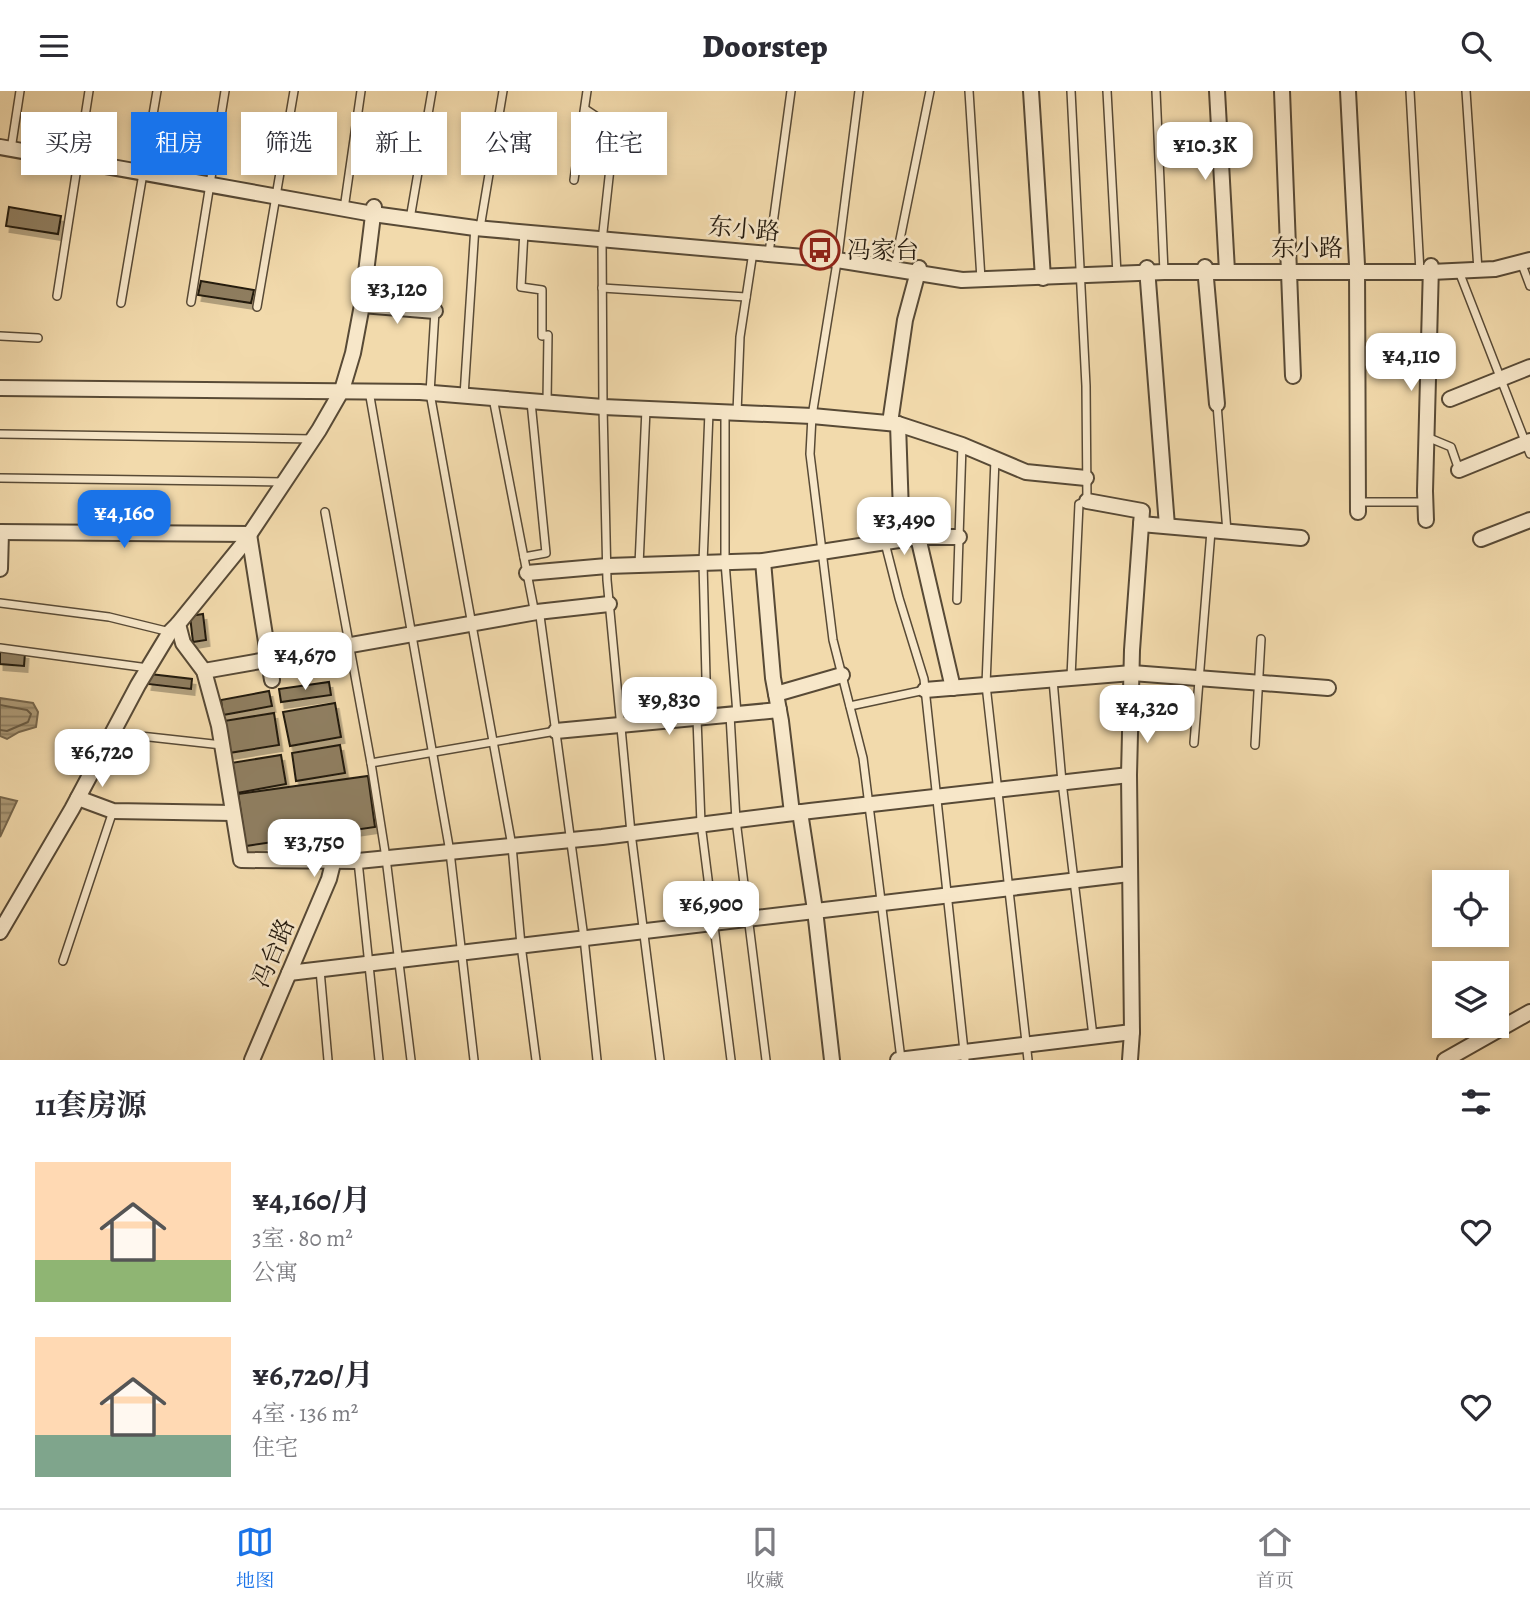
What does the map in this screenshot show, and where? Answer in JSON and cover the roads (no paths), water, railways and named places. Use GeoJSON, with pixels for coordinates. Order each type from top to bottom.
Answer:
{"type":"FeatureCollection","features":[{"type":"Feature","properties":{"kind":"street"},"geometry":{"type":"LineString","coordinates":[[1031,91],[1043,275]]}},
{"type":"Feature","properties":{"kind":"street"},"geometry":{"type":"LineString","coordinates":[[1217,91],[1227,269]]}},
{"type":"Feature","properties":{"kind":"street"},"geometry":{"type":"LineString","coordinates":[[1282,91],[1293,376]]}},
{"type":"Feature","properties":{"kind":"street"},"geometry":{"type":"LineString","coordinates":[[1348,91],[1357,268],[1358,507]]}},
{"type":"Feature","properties":{"kind":"street","name":"东小路"},"geometry":{"type":"LineString","coordinates":[[181,175],[374,210],[478,225],[838,258],[918,270],[962,280],[1164,269],[1425,269],[1478,267],[1525,259]]}},
{"type":"Feature","properties":{"kind":"street","name":"东小路"},"geometry":{"type":"LineString","coordinates":[[277,193],[345,202],[374,210]]}},
{"type":"Feature","properties":{"kind":"street"},"geometry":{"type":"LineString","coordinates":[[0,932],[78,798],[148,668],[174,628],[249,534],[313,439],[342,390],[353,353],[362,306],[374,210]]}},
{"type":"Feature","properties":{"kind":"street"},"geometry":{"type":"LineString","coordinates":[[1206,269],[1217,404]]}},
{"type":"Feature","properties":{"kind":"street"},"geometry":{"type":"LineString","coordinates":[[1425,269],[1426,520]]}},
{"type":"Feature","properties":{"kind":"street"},"geometry":{"type":"LineString","coordinates":[[918,270],[905,320],[894,424],[901,513],[918,537],[953,688]]}},
{"type":"Feature","properties":{"kind":"street"},"geometry":{"type":"LineString","coordinates":[[1147,270],[1167,526]]}},
{"type":"Feature","properties":{"kind":"street"},"geometry":{"type":"LineString","coordinates":[[362,306],[435,311]]}},
{"type":"Feature","properties":{"kind":"street"},"geometry":{"type":"LineString","coordinates":[[1450,399],[1530,367]]}},
{"type":"Feature","properties":{"kind":"street"},"geometry":{"type":"LineString","coordinates":[[0,388],[430,393],[603,407],[812,416],[894,424],[962,445],[1026,472],[1086,478]]}},
{"type":"Feature","properties":{"kind":"street"},"geometry":{"type":"LineString","coordinates":[[1459,470],[1529,446]]}},
{"type":"Feature","properties":{"kind":"street"},"geometry":{"type":"LineString","coordinates":[[1087,501],[1142,511],[1129,775],[1130,1060]]}},
{"type":"Feature","properties":{"kind":"street"},"geometry":{"type":"LineString","coordinates":[[1481,539],[1530,520]]}},
{"type":"Feature","properties":{"kind":"street"},"geometry":{"type":"LineString","coordinates":[[1142,524],[1301,538]]}},
{"type":"Feature","properties":{"kind":"street"},"geometry":{"type":"LineString","coordinates":[[0,569],[1,532],[249,534]]}},
{"type":"Feature","properties":{"kind":"street"},"geometry":{"type":"LineString","coordinates":[[249,534],[272,680]]}},
{"type":"Feature","properties":{"kind":"street"},"geometry":{"type":"LineString","coordinates":[[527,573],[607,566],[763,561],[918,537],[959,537]]}},
{"type":"Feature","properties":{"kind":"street"},"geometry":{"type":"LineString","coordinates":[[763,561],[776,694],[815,911],[832,1060]]}},
{"type":"Feature","properties":{"kind":"street"},"geometry":{"type":"LineString","coordinates":[[204,671],[537,612],[609,604]]}},
{"type":"Feature","properties":{"kind":"street"},"geometry":{"type":"LineString","coordinates":[[174,628],[204,671],[222,745],[241,860],[333,863],[358,861],[572,840],[1129,775]]}},
{"type":"Feature","properties":{"kind":"street"},"geometry":{"type":"LineString","coordinates":[[925,690],[1132,673],[1328,688]]}},
{"type":"Feature","properties":{"kind":"street"},"geometry":{"type":"LineString","coordinates":[[776,694],[842,675]]}},
{"type":"Feature","properties":{"kind":"street"},"geometry":{"type":"LineString","coordinates":[[556,731],[779,710]]}},
{"type":"Feature","properties":{"kind":"street"},"geometry":{"type":"LineString","coordinates":[[78,798],[113,810],[233,813]]}},
{"type":"Feature","properties":{"kind":"street","name":"冯台路"},"geometry":{"type":"LineString","coordinates":[[252,1060],[329,879],[333,863]]}},
{"type":"Feature","properties":{"kind":"street"},"geometry":{"type":"LineString","coordinates":[[289,973],[1129,873]]}},
{"type":"Feature","properties":{"kind":"street"},"geometry":{"type":"LineString","coordinates":[[1445,1060],[1530,1011]]}},
{"type":"Feature","properties":{"kind":"street"},"geometry":{"type":"LineString","coordinates":[[900,1060],[965,1056],[1026,1045],[1132,1032]]}},
{"type":"Feature","properties":{"kind":"lane"},"geometry":{"type":"LineString","coordinates":[[4,144],[20,91]]}},
{"type":"Feature","properties":{"kind":"lane"},"geometry":{"type":"LineString","coordinates":[[86,112],[89,91]]}},
{"type":"Feature","properties":{"kind":"lane"},"geometry":{"type":"LineString","coordinates":[[154,112],[157,91]]}},
{"type":"Feature","properties":{"kind":"lane"},"geometry":{"type":"LineString","coordinates":[[191,302],[225,91]]}},
{"type":"Feature","properties":{"kind":"lane"},"geometry":{"type":"LineString","coordinates":[[257,307],[294,91]]}},
{"type":"Feature","properties":{"kind":"lane"},"geometry":{"type":"LineString","coordinates":[[345,202],[361,91]]}},
{"type":"Feature","properties":{"kind":"lane"},"geometry":{"type":"LineString","coordinates":[[410,215],[432,91]]}},
{"type":"Feature","properties":{"kind":"lane"},"geometry":{"type":"LineString","coordinates":[[464,396],[478,225],[503,91]]}},
{"type":"Feature","properties":{"kind":"lane"},"geometry":{"type":"LineString","coordinates":[[574,180],[587,91]]}},
{"type":"Feature","properties":{"kind":"lane"},"geometry":{"type":"LineString","coordinates":[[769,251],[791,91]]}},
{"type":"Feature","properties":{"kind":"lane"},"geometry":{"type":"LineString","coordinates":[[859,91],[838,258],[812,416],[810,454],[833,640],[863,758],[883,903],[900,1060]]}},
{"type":"Feature","properties":{"kind":"lane"},"geometry":{"type":"LineString","coordinates":[[894,267],[930,91]]}},
{"type":"Feature","properties":{"kind":"lane"},"geometry":{"type":"LineString","coordinates":[[969,91],[981,278]]}},
{"type":"Feature","properties":{"kind":"lane"},"geometry":{"type":"LineString","coordinates":[[1071,91],[1086,386],[1087,501],[1079,504],[1072,677]]}},
{"type":"Feature","properties":{"kind":"lane"},"geometry":{"type":"LineString","coordinates":[[1107,91],[1117,272]]}},
{"type":"Feature","properties":{"kind":"lane"},"geometry":{"type":"LineString","coordinates":[[1156,91],[1164,269]]}},
{"type":"Feature","properties":{"kind":"lane"},"geometry":{"type":"LineString","coordinates":[[1410,91],[1425,269]]}},
{"type":"Feature","properties":{"kind":"lane"},"geometry":{"type":"LineString","coordinates":[[1466,91],[1478,267]]}},
{"type":"Feature","properties":{"kind":"lane"},"geometry":{"type":"LineString","coordinates":[[585,109],[612,127],[613,141],[602,238],[607,566],[631,833],[660,1060]]}},
{"type":"Feature","properties":{"kind":"lane"},"geometry":{"type":"LineString","coordinates":[[57,296],[75,175]]}},
{"type":"Feature","properties":{"kind":"lane"},"geometry":{"type":"LineString","coordinates":[[121,303],[144,175]]}},
{"type":"Feature","properties":{"kind":"lane"},"geometry":{"type":"LineString","coordinates":[[524,230],[521,287],[542,290],[542,336],[548,335],[547,402]]}},
{"type":"Feature","properties":{"kind":"lane"},"geometry":{"type":"LineString","coordinates":[[753,250],[731,412],[725,562],[736,820],[766,1060]]}},
{"type":"Feature","properties":{"kind":"lane"},"geometry":{"type":"LineString","coordinates":[[1525,259],[1530,286]]}},
{"type":"Feature","properties":{"kind":"lane"},"geometry":{"type":"LineString","coordinates":[[1458,267],[1500,379],[1529,446]]}},
{"type":"Feature","properties":{"kind":"lane"},"geometry":{"type":"LineString","coordinates":[[602,288],[746,297]]}},
{"type":"Feature","properties":{"kind":"lane"},"geometry":{"type":"LineString","coordinates":[[435,311],[430,393],[512,846],[536,1060]]}},
{"type":"Feature","properties":{"kind":"lane"},"geometry":{"type":"LineString","coordinates":[[0,336],[38,338]]}},
{"type":"Feature","properties":{"kind":"lane"},"geometry":{"type":"LineString","coordinates":[[368,391],[450,852],[474,1060]]}},
{"type":"Feature","properties":{"kind":"lane"},"geometry":{"type":"LineString","coordinates":[[493,398],[527,573],[540,616],[572,840],[597,1060]]}},
{"type":"Feature","properties":{"kind":"lane"},"geometry":{"type":"LineString","coordinates":[[524,557],[545,553],[531,401]]}},
{"type":"Feature","properties":{"kind":"lane"},"geometry":{"type":"LineString","coordinates":[[1217,404],[1227,532]]}},
{"type":"Feature","properties":{"kind":"lane"},"geometry":{"type":"LineString","coordinates":[[639,565],[646,409]]}},
{"type":"Feature","properties":{"kind":"lane"},"geometry":{"type":"LineString","coordinates":[[709,411],[703,563],[701,824],[731,1060]]}},
{"type":"Feature","properties":{"kind":"lane"},"geometry":{"type":"LineString","coordinates":[[0,434],[313,439]]}},
{"type":"Feature","properties":{"kind":"lane"},"geometry":{"type":"LineString","coordinates":[[1427,437],[1451,447],[1459,470]]}},
{"type":"Feature","properties":{"kind":"lane"},"geometry":{"type":"LineString","coordinates":[[957,600],[962,445]]}},
{"type":"Feature","properties":{"kind":"lane"},"geometry":{"type":"LineString","coordinates":[[995,459],[986,685],[1028,1060]]}},
{"type":"Feature","properties":{"kind":"lane"},"geometry":{"type":"LineString","coordinates":[[0,478],[284,482]]}},
{"type":"Feature","properties":{"kind":"lane"},"geometry":{"type":"LineString","coordinates":[[1358,507],[1425,502]]}},
{"type":"Feature","properties":{"kind":"lane"},"geometry":{"type":"LineString","coordinates":[[325,512],[386,858],[411,1060]]}},
{"type":"Feature","properties":{"kind":"lane"},"geometry":{"type":"LineString","coordinates":[[1194,743],[1212,531]]}},
{"type":"Feature","properties":{"kind":"lane"},"geometry":{"type":"LineString","coordinates":[[885,543],[924,678],[965,1056]]}},
{"type":"Feature","properties":{"kind":"lane"},"geometry":{"type":"LineString","coordinates":[[0,603],[174,628]]}},
{"type":"Feature","properties":{"kind":"lane"},"geometry":{"type":"LineString","coordinates":[[1255,745],[1261,639]]}},
{"type":"Feature","properties":{"kind":"lane"},"geometry":{"type":"LineString","coordinates":[[0,648],[148,668]]}},
{"type":"Feature","properties":{"kind":"lane"},"geometry":{"type":"LineString","coordinates":[[1052,679],[1093,1037]]}},
{"type":"Feature","properties":{"kind":"lane"},"geometry":{"type":"LineString","coordinates":[[850,706],[925,690]]}},
{"type":"Feature","properties":{"kind":"lane"},"geometry":{"type":"LineString","coordinates":[[371,763],[556,731]]}},
{"type":"Feature","properties":{"kind":"lane"},"geometry":{"type":"LineString","coordinates":[[112,733],[222,745]]}},
{"type":"Feature","properties":{"kind":"lane"},"geometry":{"type":"LineString","coordinates":[[64,961],[113,810]]}},
{"type":"Feature","properties":{"kind":"lane"},"geometry":{"type":"LineString","coordinates":[[358,861],[379,1060]]}},
{"type":"Feature","properties":{"kind":"lane"},"geometry":{"type":"LineString","coordinates":[[320,969],[328,1060]]}},
{"type":"Feature","properties":{"kind":"water"},"geometry":{"type":"Polygon","coordinates":[[[0,698],[33,703],[38,712],[36,727],[7,739],[0,736],[0,698]]]}},
{"type":"Feature","properties":{"kind":"water"},"geometry":{"type":"Polygon","coordinates":[[[0,797],[17,801],[0,837],[0,797]]]}},
{"type":"Feature","properties":{"kind":"place","name":"冯家台"},"geometry":{"type":"Point","coordinates":[820,250]}}]}
